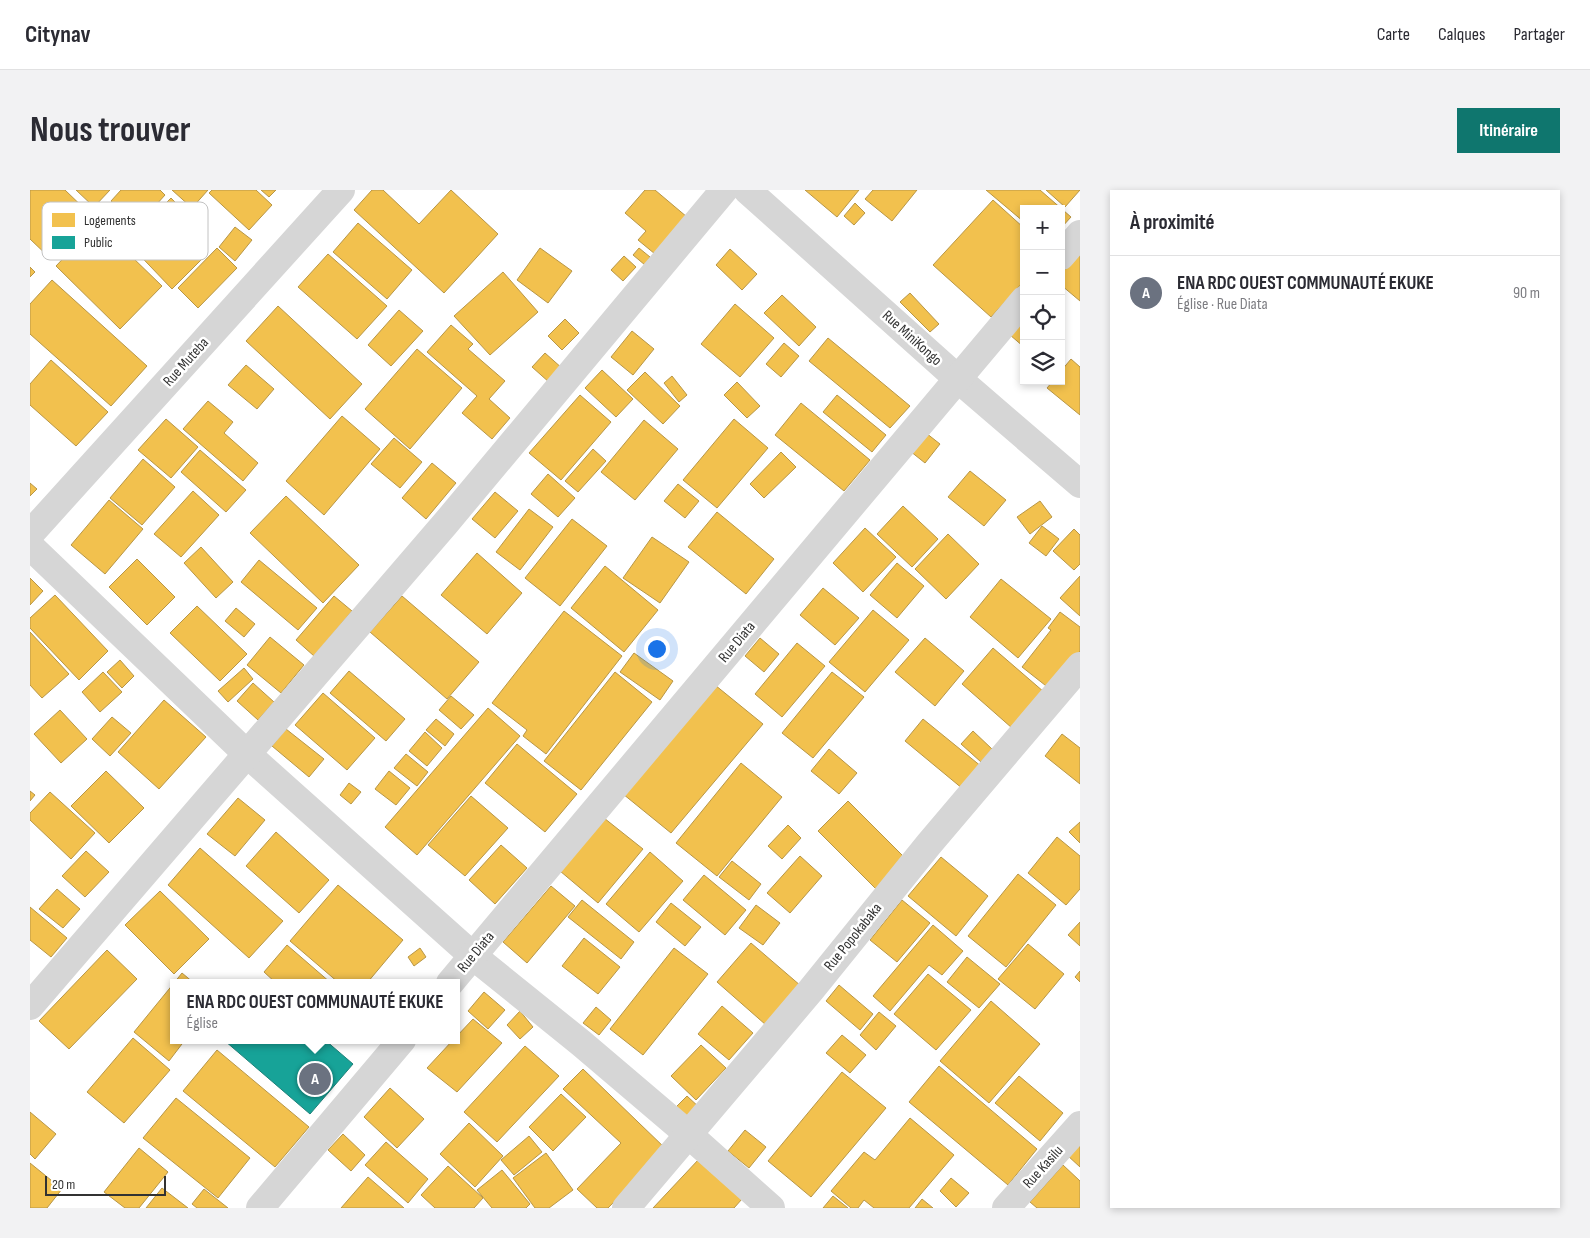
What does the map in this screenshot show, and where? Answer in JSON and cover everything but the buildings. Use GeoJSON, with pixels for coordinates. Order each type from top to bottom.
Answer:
{"type":"FeatureCollection","features":[{"type":"Feature","properties":{"kind":"street","name":"Rue Muteba"},"geometry":{"type":"LineString","coordinates":[[30,534],[341,190]]}},
{"type":"Feature","properties":{"kind":"street"},"geometry":{"type":"LineString","coordinates":[[30,1006],[445,524],[724,190]]}},
{"type":"Feature","properties":{"kind":"street","name":"Rue MiniKongo"},"geometry":{"type":"LineString","coordinates":[[748,190],[958,379],[1080,484]]}},
{"type":"Feature","properties":{"kind":"street"},"geometry":{"type":"LineString","coordinates":[[1065,251],[1080,234]]}},
{"type":"Feature","properties":{"kind":"street","name":"Rue Diata"},"geometry":{"type":"LineString","coordinates":[[453,979],[1020,305]]}},
{"type":"Feature","properties":{"kind":"street"},"geometry":{"type":"LineString","coordinates":[[30,546],[247,754],[473,956],[581,1043],[771,1208]]}},
{"type":"Feature","properties":{"kind":"street","name":"Rue Popokabaka"},"geometry":{"type":"LineString","coordinates":[[626,1208],[811,990],[929,844],[1080,666]]}},
{"type":"Feature","properties":{"kind":"street"},"geometry":{"type":"LineString","coordinates":[[260,1208],[399,1044]]}},
{"type":"Feature","properties":{"kind":"street","name":"Rue Kasilu"},"geometry":{"type":"LineString","coordinates":[[1006,1208],[1080,1125]]}},
{"type":"Feature","properties":{"kind":"place","name":"ENA RDC OUEST COMMUNAUTÉ EKUKE"},"geometry":{"type":"Point","coordinates":[315,1079]}}]}
